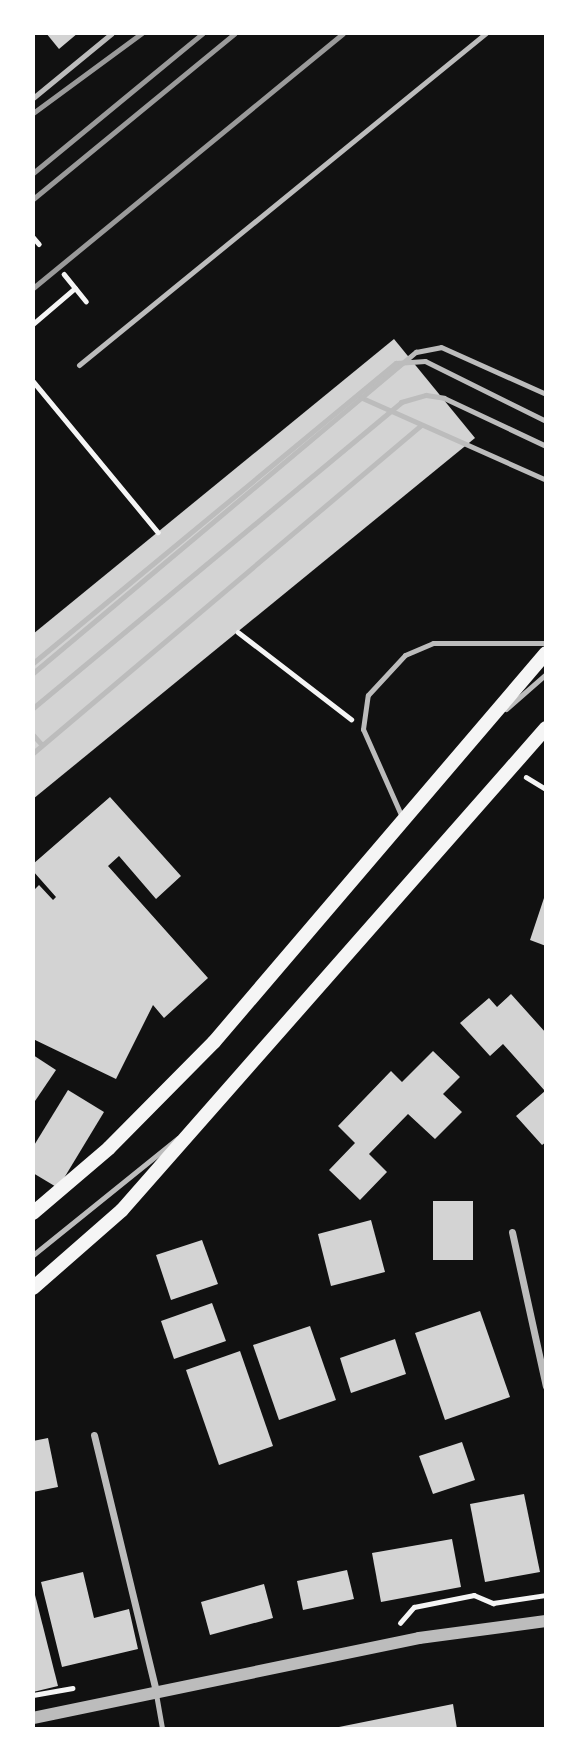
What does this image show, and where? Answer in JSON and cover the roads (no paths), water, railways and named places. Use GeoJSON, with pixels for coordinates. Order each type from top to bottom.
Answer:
{"type":"FeatureCollection","features":[{"type":"Feature","properties":{"kind":"main road"},"geometry":{"type":"LineString","coordinates":[[33,1213],[162,1097],[404,824],[546,653]]}},
{"type":"Feature","properties":{"kind":"main road"},"geometry":{"type":"LineString","coordinates":[[33,1288],[122,1210],[192,1126],[546,728]]}},
{"type":"Feature","properties":{"kind":"street"},"geometry":{"type":"LineString","coordinates":[[512,1232],[546,1386]]}},
{"type":"Feature","properties":{"kind":"street"},"geometry":{"type":"LineString","coordinates":[[94,1435],[156,1691]]}},
{"type":"Feature","properties":{"kind":"street"},"geometry":{"type":"LineString","coordinates":[[33,1718],[419,1638],[546,1620]]}},
{"type":"Feature","properties":{"kind":"lane"},"geometry":{"type":"LineString","coordinates":[[33,99],[112,33]]}},
{"type":"Feature","properties":{"kind":"lane"},"geometry":{"type":"LineString","coordinates":[[79,365],[486,33]]}},
{"type":"Feature","properties":{"kind":"lane"},"geometry":{"type":"LineString","coordinates":[[33,673],[416,352],[430,346],[441,347],[546,394]]}},
{"type":"Feature","properties":{"kind":"lane"},"geometry":{"type":"LineString","coordinates":[[33,663],[396,363],[425,362],[546,421]]}},
{"type":"Feature","properties":{"kind":"lane"},"geometry":{"type":"LineString","coordinates":[[360,397],[546,480]]}},
{"type":"Feature","properties":{"kind":"lane"},"geometry":{"type":"LineString","coordinates":[[33,708],[401,402],[413,397],[444,398],[546,446]]}},
{"type":"Feature","properties":{"kind":"lane"},"geometry":{"type":"LineString","coordinates":[[33,753],[421,425]]}},
{"type":"Feature","properties":{"kind":"lane"},"geometry":{"type":"LineString","coordinates":[[404,824],[363,729],[368,695],[405,655],[433,643],[546,643]]}},
{"type":"Feature","properties":{"kind":"lane"},"geometry":{"type":"LineString","coordinates":[[495,716],[546,674]]}},
{"type":"Feature","properties":{"kind":"lane"},"geometry":{"type":"LineString","coordinates":[[33,735],[42,745]]}},
{"type":"Feature","properties":{"kind":"lane"},"geometry":{"type":"LineString","coordinates":[[33,1255],[192,1126]]}},
{"type":"Feature","properties":{"kind":"lane"},"geometry":{"type":"LineString","coordinates":[[156,1691],[162,1729]]}},
{"type":"Feature","properties":{"kind":"railway"},"geometry":{"type":"LineString","coordinates":[[33,113],[142,33]]}},
{"type":"Feature","properties":{"kind":"railway"},"geometry":{"type":"LineString","coordinates":[[33,173],[203,33]]}},
{"type":"Feature","properties":{"kind":"railway"},"geometry":{"type":"LineString","coordinates":[[33,199],[235,33]]}},
{"type":"Feature","properties":{"kind":"railway"},"geometry":{"type":"LineString","coordinates":[[33,288],[343,33]]}}]}
